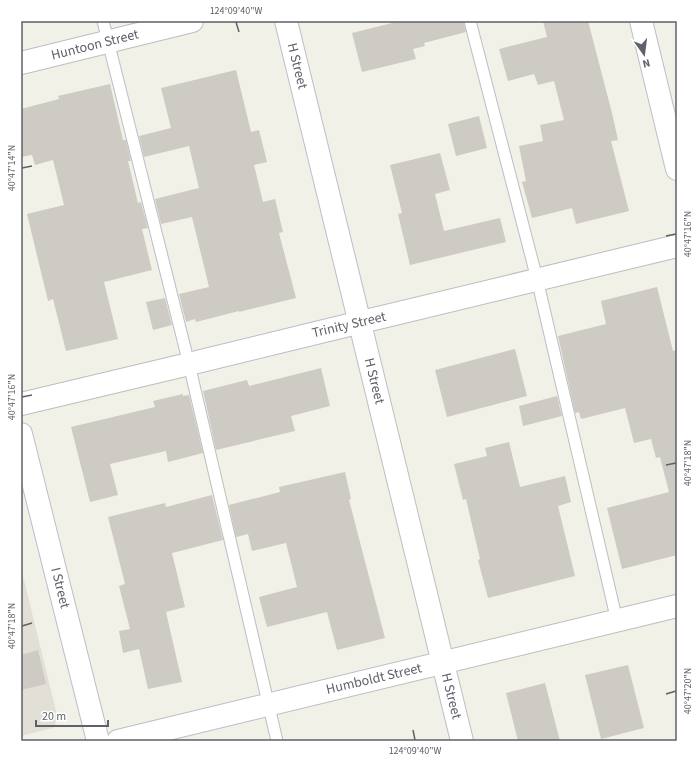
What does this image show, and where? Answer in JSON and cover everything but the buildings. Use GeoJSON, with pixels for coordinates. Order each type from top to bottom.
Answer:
{"type":"FeatureCollection","features":[{"type":"Feature","properties":{"kind":"street","name":"Huntoon Street"},"geometry":{"type":"LineString","coordinates":[[21,63],[192,21]]}},
{"type":"Feature","properties":{"kind":"street","name":"H Street"},"geometry":{"type":"LineString","coordinates":[[286,21],[462,741]]}},
{"type":"Feature","properties":{"kind":"street"},"geometry":{"type":"LineString","coordinates":[[641,21],[677,169]]}},
{"type":"Feature","properties":{"kind":"street","name":"Trinity Street"},"geometry":{"type":"LineString","coordinates":[[21,404],[677,246]]}},
{"type":"Feature","properties":{"kind":"street","name":"I Street"},"geometry":{"type":"LineString","coordinates":[[21,434],[98,741]]}},
{"type":"Feature","properties":{"kind":"street","name":"Humboldt Street"},"geometry":{"type":"LineString","coordinates":[[118,741],[677,606]]}},
{"type":"Feature","properties":{"kind":"lane"},"geometry":{"type":"LineString","coordinates":[[103,21],[189,364],[277,741]]}},
{"type":"Feature","properties":{"kind":"lane"},"geometry":{"type":"LineString","coordinates":[[470,21],[537,279],[617,621]]}},
{"type":"Feature","properties":{"kind":"shaded area"},"geometry":{"type":"Polygon","coordinates":[[[21,568],[58,719],[53,728],[21,736],[21,568]]]}}]}
